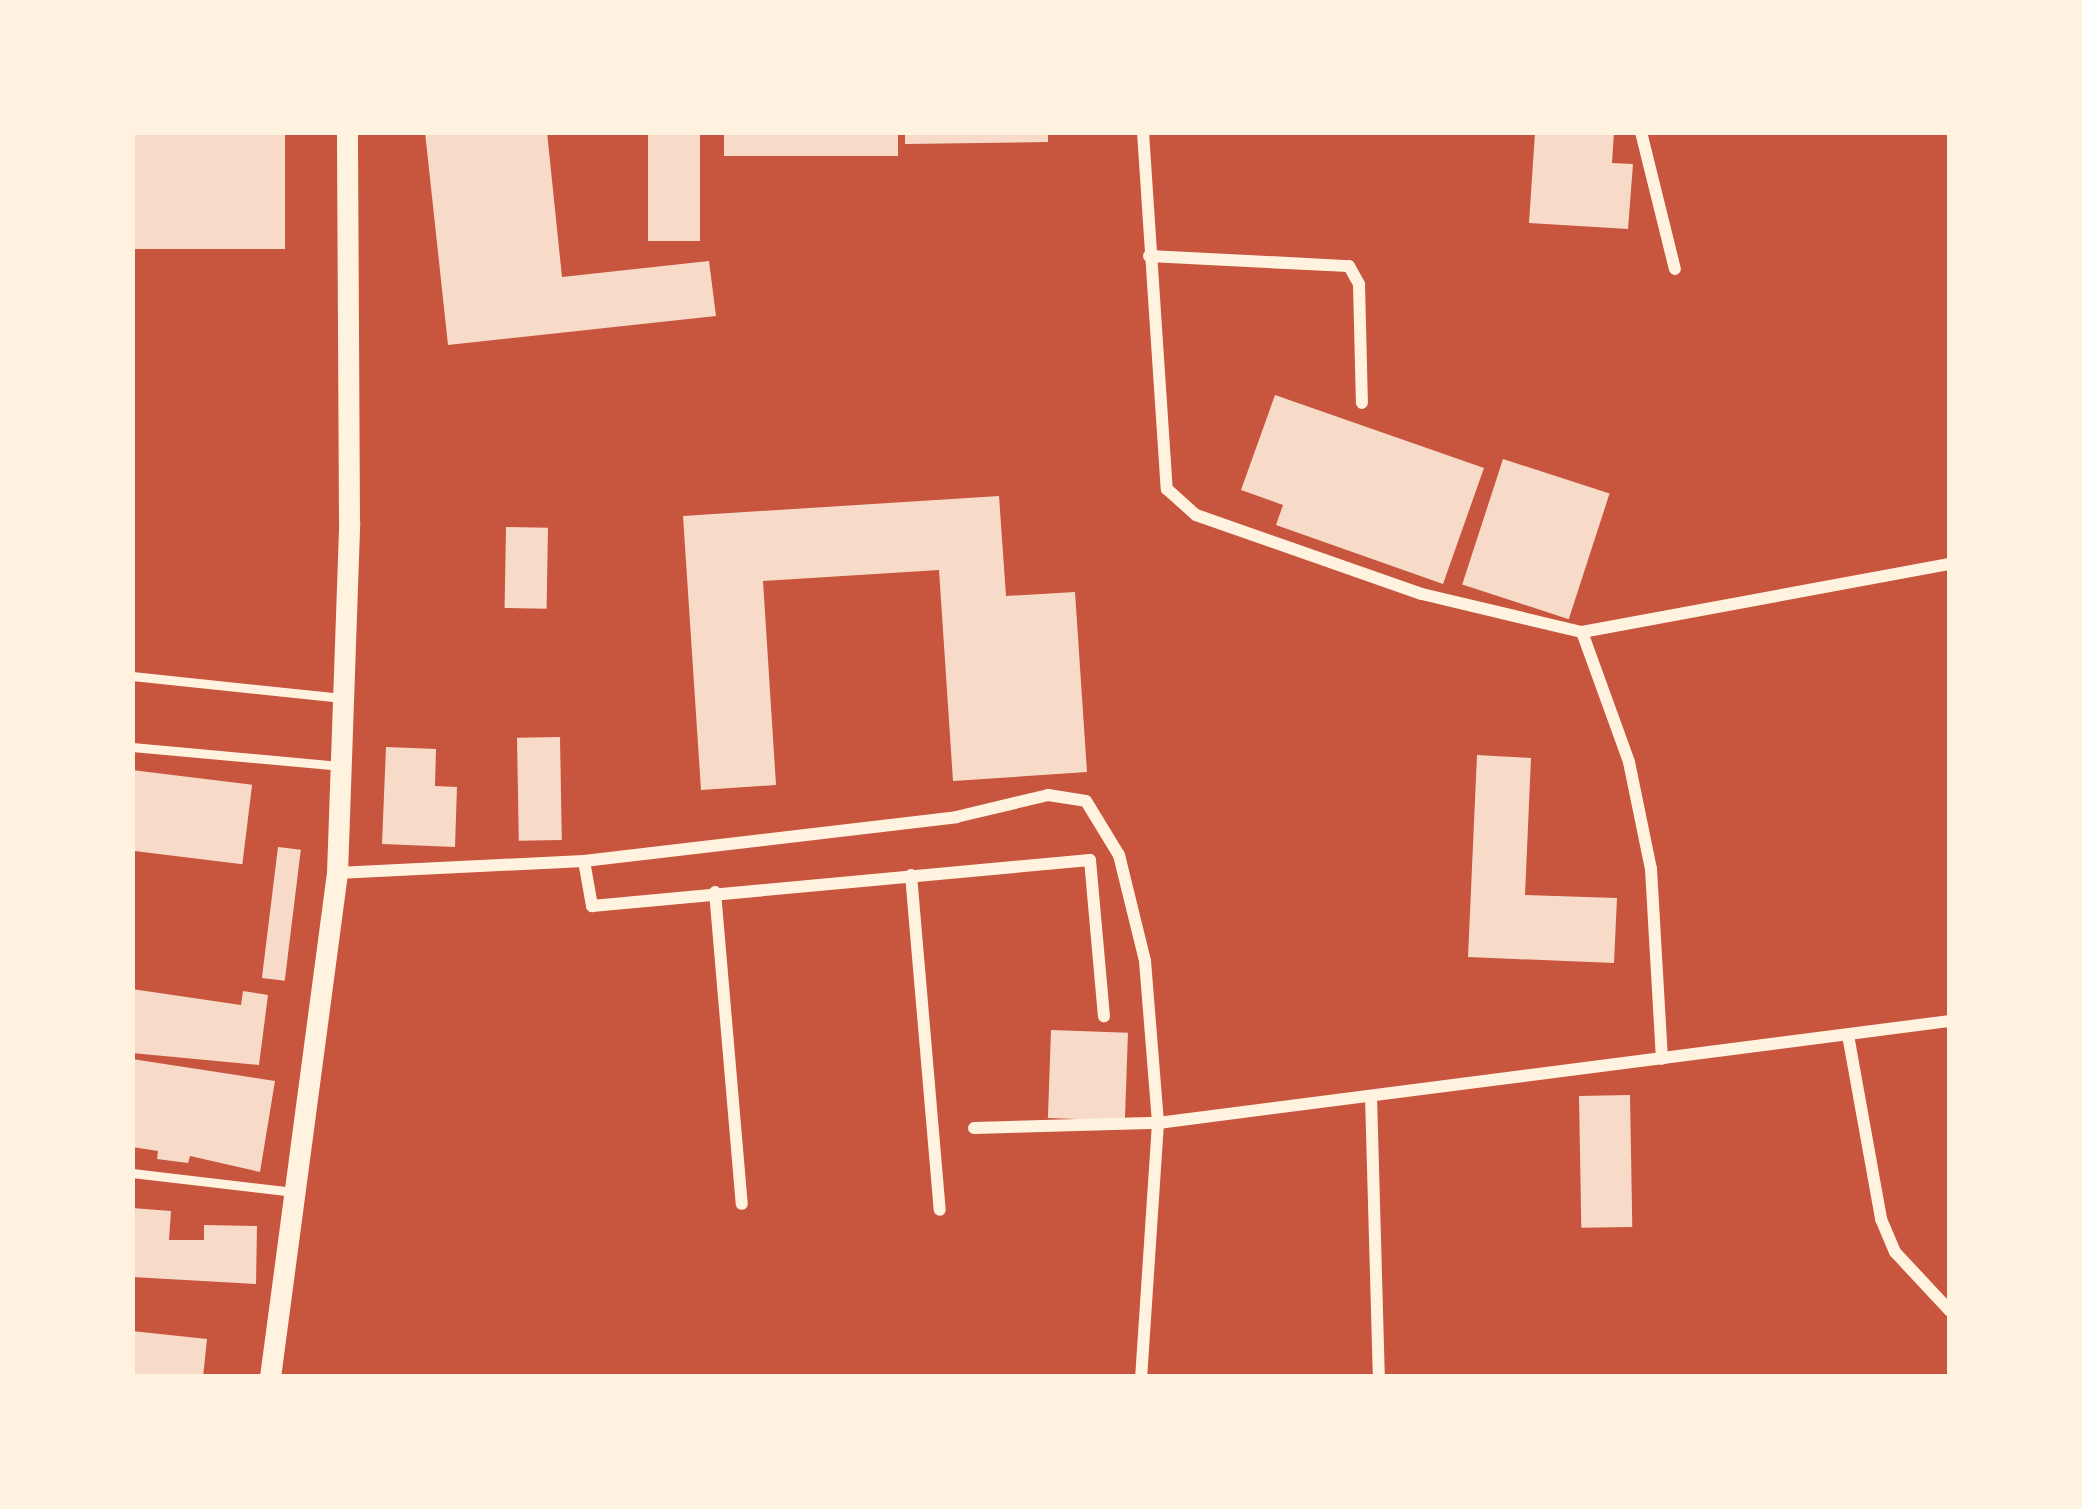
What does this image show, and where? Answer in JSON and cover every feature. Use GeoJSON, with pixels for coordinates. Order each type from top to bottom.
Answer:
{"type":"FeatureCollection","features":[{"type":"Feature","properties":{"kind":"street"},"geometry":{"type":"LineString","coordinates":[[270,1377],[337,873],[345,698],[347,132]]}},
{"type":"Feature","properties":{"kind":"street"},"geometry":{"type":"LineString","coordinates":[[1143,132],[1167,489],[1184,508],[1421,594],[1582,632],[1950,564]]}},
{"type":"Feature","properties":{"kind":"street"},"geometry":{"type":"LineString","coordinates":[[1641,132],[1675,269]]}},
{"type":"Feature","properties":{"kind":"street"},"geometry":{"type":"LineString","coordinates":[[1150,256],[1349,266],[1359,284],[1362,403]]}},
{"type":"Feature","properties":{"kind":"street"},"geometry":{"type":"LineString","coordinates":[[1582,632],[1629,762],[1651,868],[1662,1059]]}},
{"type":"Feature","properties":{"kind":"street"},"geometry":{"type":"LineString","coordinates":[[337,873],[584,861],[1078,797],[1104,822],[1133,902],[1158,1123],[1142,1377]]}},
{"type":"Feature","properties":{"kind":"street"},"geometry":{"type":"LineString","coordinates":[[584,861],[592,906],[1090,860],[1104,1016]]}},
{"type":"Feature","properties":{"kind":"street"},"geometry":{"type":"LineString","coordinates":[[911,875],[940,1210]]}},
{"type":"Feature","properties":{"kind":"street"},"geometry":{"type":"LineString","coordinates":[[715,892],[742,1204]]}},
{"type":"Feature","properties":{"kind":"street"},"geometry":{"type":"LineString","coordinates":[[974,1128],[1158,1123],[1950,1021]]}},
{"type":"Feature","properties":{"kind":"street"},"geometry":{"type":"LineString","coordinates":[[1848,1035],[1881,1219],[1895,1252],[1950,1311]]}},
{"type":"Feature","properties":{"kind":"street"},"geometry":{"type":"LineString","coordinates":[[1371,1096],[1379,1377]]}},
{"type":"Feature","properties":{"kind":"lane"},"geometry":{"type":"LineString","coordinates":[[132,676],[345,698]]}},
{"type":"Feature","properties":{"kind":"lane"},"geometry":{"type":"LineString","coordinates":[[132,747],[342,766]]}},
{"type":"Feature","properties":{"kind":"lane"},"geometry":{"type":"LineString","coordinates":[[132,1173],[294,1192]]}},
{"type":"Feature","properties":{"kind":"building"},"geometry":{"type":"Polygon","coordinates":[[[132,132],[285,132],[285,249],[132,249],[132,132]]]}},
{"type":"Feature","properties":{"kind":"building"},"geometry":{"type":"Polygon","coordinates":[[[425,132],[547,132],[562,277],[709,261],[716,316],[448,345],[425,132]]]}},
{"type":"Feature","properties":{"kind":"building"},"geometry":{"type":"Polygon","coordinates":[[[648,132],[700,132],[700,241],[648,241],[648,132]]]}},
{"type":"Feature","properties":{"kind":"building"},"geometry":{"type":"Polygon","coordinates":[[[724,132],[898,132],[898,156],[724,156],[724,132]]]}},
{"type":"Feature","properties":{"kind":"building"},"geometry":{"type":"Polygon","coordinates":[[[905,132],[1048,132],[1048,142],[905,144],[905,132]]]}},
{"type":"Feature","properties":{"kind":"building"},"geometry":{"type":"Polygon","coordinates":[[[1535,132],[1614,132],[1612,163],[1633,164],[1628,229],[1529,223],[1535,132]]]}},
{"type":"Feature","properties":{"kind":"building"},"geometry":{"type":"Polygon","coordinates":[[[1275,395],[1484,468],[1443,584],[1276,525],[1283,505],[1241,490],[1275,395]]]}},
{"type":"Feature","properties":{"kind":"building"},"geometry":{"type":"Polygon","coordinates":[[[1503,459],[1610,494],[1569,619],[1462,585],[1503,459]]]}},
{"type":"Feature","properties":{"kind":"building"},"geometry":{"type":"Polygon","coordinates":[[[999,496],[1006,596],[1075,592],[1087,772],[953,781],[939,570],[763,581],[776,785],[701,790],[683,516],[999,496]]]}},
{"type":"Feature","properties":{"kind":"building"},"geometry":{"type":"Polygon","coordinates":[[[506,527],[548,528],[547,609],[505,608],[506,527]]]}},
{"type":"Feature","properties":{"kind":"building"},"geometry":{"type":"Polygon","coordinates":[[[560,737],[562,840],[519,841],[517,738],[560,737]]]}},
{"type":"Feature","properties":{"kind":"building"},"geometry":{"type":"Polygon","coordinates":[[[386,747],[436,749],[435,786],[457,787],[455,847],[382,844],[386,747]]]}},
{"type":"Feature","properties":{"kind":"building"},"geometry":{"type":"Polygon","coordinates":[[[1477,755],[1531,758],[1525,895],[1617,898],[1614,963],[1468,957],[1477,755]]]}},
{"type":"Feature","properties":{"kind":"building"},"geometry":{"type":"Polygon","coordinates":[[[132,770],[252,785],[242,864],[132,851],[132,770]]]}},
{"type":"Feature","properties":{"kind":"building"},"geometry":{"type":"Polygon","coordinates":[[[278,847],[301,850],[285,981],[262,978],[278,847]]]}},
{"type":"Feature","properties":{"kind":"building"},"geometry":{"type":"Polygon","coordinates":[[[132,989],[241,1005],[243,991],[268,995],[259,1065],[132,1053],[132,989]]]}},
{"type":"Feature","properties":{"kind":"building"},"geometry":{"type":"Polygon","coordinates":[[[1051,1030],[1128,1033],[1125,1121],[1048,1118],[1051,1030]]]}},
{"type":"Feature","properties":{"kind":"building"},"geometry":{"type":"Polygon","coordinates":[[[132,1059],[275,1081],[260,1172],[190,1156],[188,1163],[157,1159],[158,1151],[132,1147],[132,1059]]]}},
{"type":"Feature","properties":{"kind":"building"},"geometry":{"type":"Polygon","coordinates":[[[1630,1095],[1632,1227],[1581,1228],[1579,1096],[1630,1095]]]}},
{"type":"Feature","properties":{"kind":"building"},"geometry":{"type":"Polygon","coordinates":[[[132,1208],[171,1211],[169,1240],[204,1240],[204,1225],[257,1226],[256,1284],[132,1277],[132,1208]]]}},
{"type":"Feature","properties":{"kind":"building"},"geometry":{"type":"Polygon","coordinates":[[[132,1331],[207,1339],[203,1377],[132,1375],[132,1331]]]}}]}
